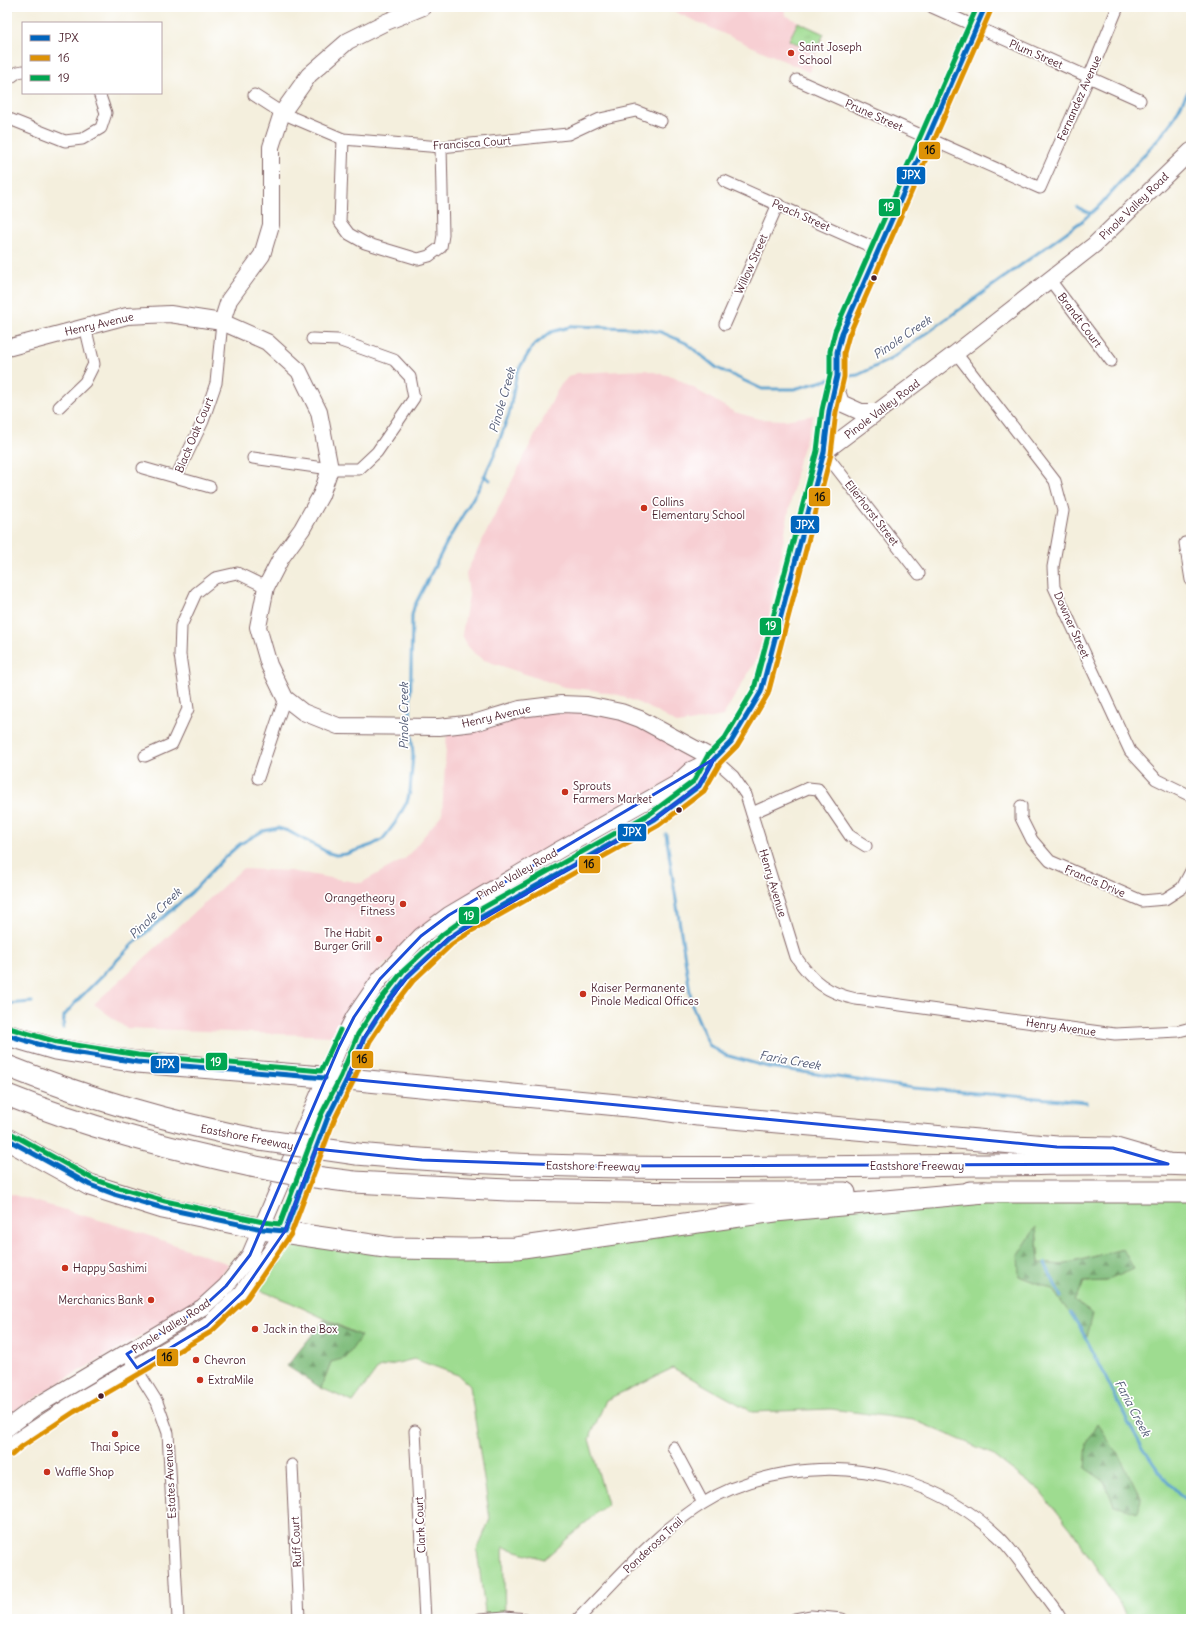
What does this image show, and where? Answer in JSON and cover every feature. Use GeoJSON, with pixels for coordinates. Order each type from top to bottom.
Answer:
{"type":"FeatureCollection","features":[{"type":"Feature","properties":{"kind":"highway"},"geometry":{"type":"LineString","coordinates":[[7,1035],[55,1049],[137,1062],[347,1079],[641,1107],[698,1115],[1049,1146],[1113,1148],[1168,1164]]}},
{"type":"Feature","properties":{"kind":"highway","name":"Eastshore Freeway"},"geometry":{"type":"LineString","coordinates":[[7,1066],[51,1083],[128,1109],[202,1129],[260,1140],[357,1154],[422,1160],[498,1164],[682,1168],[1191,1164]]}},
{"type":"Feature","properties":{"kind":"highway"},"geometry":{"type":"LineString","coordinates":[[7,1095],[41,1109],[118,1133],[197,1154],[292,1174],[354,1182],[507,1190],[686,1193],[1191,1192]]}},
{"type":"Feature","properties":{"kind":"highway"},"geometry":{"type":"LineString","coordinates":[[7,1139],[96,1187],[163,1208],[262,1229],[285,1231],[392,1248],[516,1248],[776,1211],[985,1192]]}},
{"type":"Feature","properties":{"kind":"main road"},"geometry":{"type":"LineString","coordinates":[[222,322],[229,300],[262,255],[271,225],[271,147],[282,113],[309,75],[348,40],[423,7]]}},
{"type":"Feature","properties":{"kind":"main road"},"geometry":{"type":"LineString","coordinates":[[824,452],[829,411],[838,367],[837,352],[842,333],[985,7]]}},
{"type":"Feature","properties":{"kind":"main road","name":"Pinole Valley Road"},"geometry":{"type":"LineString","coordinates":[[7,1450],[17,1441],[70,1406],[207,1326],[224,1312],[242,1293],[285,1231],[328,1117],[347,1079],[364,1038],[384,1007],[408,976],[448,939],[475,920],[654,819],[699,786],[714,759],[731,742],[761,692],[824,452],[956,353],[1094,245],[1191,151]]}},
{"type":"Feature","properties":{"kind":"main road","name":"Henry Avenue"},"geometry":{"type":"LineString","coordinates":[[7,348],[127,316],[170,314],[222,322],[267,342],[299,371],[319,412],[330,469],[321,495],[302,529],[281,558],[266,587],[258,627],[269,665],[285,698],[303,712],[338,726],[439,727],[474,723],[520,709],[561,704],[587,705],[621,712],[640,719],[714,759]]}},
{"type":"Feature","properties":{"kind":"main road"},"geometry":{"type":"LineString","coordinates":[[835,386],[841,403],[861,412],[878,412]]}},
{"type":"Feature","properties":{"kind":"main road","name":"Pinole Valley Road"},"geometry":{"type":"LineString","coordinates":[[7,1428],[35,1407],[127,1354],[203,1307],[217,1296],[241,1269],[250,1255],[262,1229],[325,1078],[354,1017],[380,978],[421,936],[449,915],[498,885],[676,784],[691,770],[714,759]]}},
{"type":"Feature","properties":{"kind":"street","name":"Plum Street"},"geometry":{"type":"LineString","coordinates":[[932,7],[976,28],[1140,100]]}},
{"type":"Feature","properties":{"kind":"street","name":"Fernandez Avenue"},"geometry":{"type":"LineString","coordinates":[[1040,188],[1118,7]]}},
{"type":"Feature","properties":{"kind":"street"},"geometry":{"type":"LineString","coordinates":[[7,80],[22,72]]}},
{"type":"Feature","properties":{"kind":"street","name":"Prune Street"},"geometry":{"type":"LineString","coordinates":[[797,80],[1040,188]]}},
{"type":"Feature","properties":{"kind":"street"},"geometry":{"type":"LineString","coordinates":[[7,118],[65,141],[82,139],[101,128],[106,113],[99,94]]}},
{"type":"Feature","properties":{"kind":"street","name":"Francisca Court"},"geometry":{"type":"LineString","coordinates":[[254,95],[282,113],[343,139],[441,147],[568,134],[600,118],[636,111],[661,121]]}},
{"type":"Feature","properties":{"kind":"street"},"geometry":{"type":"LineString","coordinates":[[343,139],[340,222],[349,234],[365,243],[418,259],[429,256],[441,247],[443,235],[441,147]]}},
{"type":"Feature","properties":{"kind":"street","name":"Peach Street"},"geometry":{"type":"LineString","coordinates":[[724,181],[879,250]]}},
{"type":"Feature","properties":{"kind":"street","name":"Willow Street"},"geometry":{"type":"LineString","coordinates":[[725,324],[778,204]]}},
{"type":"Feature","properties":{"kind":"street","name":"Brandt Court"},"geometry":{"type":"LineString","coordinates":[[1050,280],[1110,361]]}},
{"type":"Feature","properties":{"kind":"street","name":"Black Oak Court"},"geometry":{"type":"LineString","coordinates":[[176,477],[203,421],[216,383],[222,322]]}},
{"type":"Feature","properties":{"kind":"street"},"geometry":{"type":"LineString","coordinates":[[59,407],[85,382],[94,364],[85,326]]}},
{"type":"Feature","properties":{"kind":"street"},"geometry":{"type":"LineString","coordinates":[[253,458],[330,469],[359,469],[377,452],[414,398],[410,377],[394,360],[338,340],[312,339]]}},
{"type":"Feature","properties":{"kind":"street","name":"Downer Street"},"geometry":{"type":"LineString","coordinates":[[956,353],[1055,481],[1063,511],[1053,567],[1054,587],[1130,751],[1156,778],[1191,796]]}},
{"type":"Feature","properties":{"kind":"street","name":"Ellerhorst Street"},"geometry":{"type":"LineString","coordinates":[[824,452],[919,574]]}},
{"type":"Feature","properties":{"kind":"street","name":"Black Oak Court"},"geometry":{"type":"LineString","coordinates":[[143,468],[210,487]]}},
{"type":"Feature","properties":{"kind":"street"},"geometry":{"type":"LineString","coordinates":[[1185,543],[1191,580]]}},
{"type":"Feature","properties":{"kind":"street"},"geometry":{"type":"LineString","coordinates":[[145,756],[172,744],[188,709],[180,655],[181,626],[196,593],[215,578],[237,573],[266,587]]}},
{"type":"Feature","properties":{"kind":"street"},"geometry":{"type":"LineString","coordinates":[[258,778],[285,698]]}},
{"type":"Feature","properties":{"kind":"street","name":"Henry Avenue"},"geometry":{"type":"LineString","coordinates":[[714,759],[733,776],[743,789],[752,813],[796,956],[813,979],[840,996],[1115,1034],[1179,1031],[1191,1028]]}},
{"type":"Feature","properties":{"kind":"street"},"geometry":{"type":"LineString","coordinates":[[752,813],[808,788],[818,789],[850,836],[866,846]]}},
{"type":"Feature","properties":{"kind":"street","name":"Francis Drive"},"geometry":{"type":"LineString","coordinates":[[1021,806],[1021,818],[1032,840],[1050,861],[1142,901],[1165,899],[1182,888],[1191,871]]}},
{"type":"Feature","properties":{"kind":"street","name":"Estates Avenue"},"geometry":{"type":"LineString","coordinates":[[127,1354],[157,1402],[168,1433],[178,1619]]}},
{"type":"Feature","properties":{"kind":"street","name":"Clark Court"},"geometry":{"type":"LineString","coordinates":[[415,1431],[425,1619]]}},
{"type":"Feature","properties":{"kind":"street"},"geometry":{"type":"LineString","coordinates":[[673,1447],[704,1503]]}},
{"type":"Feature","properties":{"kind":"street","name":"Ruff Court"},"geometry":{"type":"LineString","coordinates":[[292,1465],[299,1619]]}},
{"type":"Feature","properties":{"kind":"street","name":"Ponderosa Trail"},"geometry":{"type":"LineString","coordinates":[[578,1619],[676,1522],[704,1503],[733,1488],[769,1476],[806,1469],[841,1468],[868,1471],[896,1478],[926,1488],[956,1504],[982,1522],[1000,1538],[1016,1556],[1061,1619]]}},
{"type":"Feature","properties":{"kind":"street"},"geometry":{"type":"LineString","coordinates":[[795,1619],[811,1616],[842,1619]]}},
{"type":"Feature","properties":{"kind":"street"},"geometry":{"type":"LineString","coordinates":[[480,1619],[505,1617],[526,1619]]}},
{"type":"Feature","properties":{"kind":"highlighted area"},"geometry":{"type":"Polygon","coordinates":[[[714,759],[699,786],[655,819],[448,939],[408,976],[384,1007],[364,1038],[347,1079],[1057,1147],[1113,1148],[1168,1164],[594,1166],[422,1160],[316,1149],[285,1231],[242,1293],[207,1326],[137,1368],[127,1354],[203,1307],[226,1286],[250,1255],[339,1047],[354,1017],[380,979],[421,936],[449,915],[714,759]]]}},
{"type":"Feature","properties":{"kind":"shaded area","name":"Saint Joseph School"},"geometry":{"type":"Polygon","coordinates":[[[664,7],[784,7],[785,15],[824,34],[809,72],[664,7]]]}},
{"type":"Feature","properties":{"kind":"shaded area","name":"Collins Elementary School"},"geometry":{"type":"Polygon","coordinates":[[[645,370],[675,377],[734,412],[760,419],[785,420],[814,415],[799,459],[768,621],[756,660],[723,716],[678,724],[646,706],[619,695],[564,687],[484,660],[475,654],[466,644],[462,634],[469,595],[466,573],[559,387],[568,377],[577,373],[645,370]]]}},
{"type":"Feature","properties":{"kind":"shaded area"},"geometry":{"type":"Polygon","coordinates":[[[558,708],[632,718],[692,756],[689,769],[384,965],[332,1036],[126,1028],[94,1004],[242,869],[290,871],[361,883],[406,858],[442,814],[447,731],[558,708]]]}},
{"type":"Feature","properties":{"kind":"shaded area"},"geometry":{"type":"Polygon","coordinates":[[[7,1193],[133,1230],[229,1264],[211,1290],[194,1306],[67,1378],[7,1416],[7,1193]]]}},
{"type":"Feature","properties":{"kind":"green space"},"geometry":{"type":"Polygon","coordinates":[[[798,22],[824,34],[815,52],[789,40],[798,22]]]}},
{"type":"Feature","properties":{"kind":"green space"},"geometry":{"type":"Polygon","coordinates":[[[1191,1192],[1191,1619],[1127,1619],[1122,1607],[1071,1529],[1041,1492],[989,1452],[914,1420],[831,1409],[753,1412],[673,1368],[606,1400],[589,1439],[607,1504],[544,1559],[503,1547],[505,1617],[486,1619],[477,1550],[490,1519],[470,1386],[458,1375],[414,1359],[378,1368],[353,1402],[321,1388],[331,1362],[361,1336],[292,1303],[247,1285],[285,1231],[466,1249],[775,1211],[1191,1192]],[[1036,1228],[1019,1276],[1052,1289],[1087,1337],[1092,1314],[1074,1301],[1084,1282],[1106,1281],[1123,1249],[1062,1265],[1039,1263],[1036,1228]],[[1104,1481],[1114,1504],[1138,1512],[1104,1481]]]}},
{"type":"Feature","properties":{"kind":"green space"},"geometry":{"type":"Polygon","coordinates":[[[1036,1227],[1039,1263],[1062,1265],[1123,1249],[1134,1269],[1106,1281],[1084,1282],[1074,1301],[1093,1314],[1087,1337],[1052,1289],[1019,1276],[1018,1255],[1036,1227]]]}},
{"type":"Feature","properties":{"kind":"green space"},"geometry":{"type":"Polygon","coordinates":[[[324,1320],[361,1336],[346,1358],[331,1362],[321,1388],[287,1366],[324,1320]]]}},
{"type":"Feature","properties":{"kind":"green space"},"geometry":{"type":"Polygon","coordinates":[[[1097,1424],[1121,1459],[1141,1499],[1138,1512],[1114,1505],[1104,1481],[1085,1468],[1087,1442],[1097,1424]]]}},
{"type":"Feature","properties":{"kind":"waterway"},"geometry":{"type":"LineString","coordinates":[[7,9],[15,7]]}},
{"type":"Feature","properties":{"kind":"waterway","name":"Pinole Creek"},"geometry":{"type":"LineString","coordinates":[[842,377],[858,375],[891,359],[1082,221],[1100,205],[1164,132],[1173,120],[1191,86]]}},
{"type":"Feature","properties":{"kind":"waterway"},"geometry":{"type":"LineString","coordinates":[[1077,207],[1090,213]]}},
{"type":"Feature","properties":{"kind":"waterway","name":"Pinole Creek"},"geometry":{"type":"LineString","coordinates":[[410,722],[412,615],[414,607],[447,542],[480,486],[495,453],[509,414],[517,372],[533,346],[551,332],[574,326],[634,328],[661,332],[686,343],[717,368],[762,389],[794,389],[831,379]]}},
{"type":"Feature","properties":{"kind":"waterway","name":"Pinole Creek"},"geometry":{"type":"LineString","coordinates":[[484,476],[490,480]]}},
{"type":"Feature","properties":{"kind":"waterway","name":"Pinole Creek"},"geometry":{"type":"LineString","coordinates":[[63,1028],[64,1016],[75,1003],[133,944],[192,892],[225,857],[240,844],[263,831],[278,828],[288,831],[329,853],[336,855],[346,854],[372,845],[383,839],[395,823],[407,802],[410,791],[413,754],[411,732]]}},
{"type":"Feature","properties":{"kind":"waterway","name":"Faria Creek"},"geometry":{"type":"LineString","coordinates":[[666,834],[692,1005],[709,1045],[725,1055],[768,1067],[913,1088],[1087,1102]]}},
{"type":"Feature","properties":{"kind":"waterway"},"geometry":{"type":"LineString","coordinates":[[7,1004],[32,1002]]}},
{"type":"Feature","properties":{"kind":"waterway","name":"Faria Creek"},"geometry":{"type":"LineString","coordinates":[[1045,1263],[1061,1297]]}},
{"type":"Feature","properties":{"kind":"waterway","name":"Faria Creek"},"geometry":{"type":"LineString","coordinates":[[1070,1312],[1085,1336],[1123,1413],[1152,1462],[1170,1484],[1191,1504]]}},
{"type":"Feature","properties":{"kind":"transit line","name":"19"},"geometry":{"type":"LineString","coordinates":[[10,1133],[93,1179],[116,1187],[165,1201],[263,1222],[280,1224],[321,1115],[341,1076],[358,1034],[378,1003],[403,971],[443,934],[465,918],[651,813],[694,781],[708,755],[725,738],[754,689],[817,451],[822,410],[830,375],[830,351],[835,331],[977,7]]}},
{"type":"Feature","properties":{"kind":"transit line","name":"JPX"},"geometry":{"type":"LineString","coordinates":[[285,1231],[328,1117],[347,1079],[364,1038],[384,1007],[408,976],[448,939],[469,924],[655,819],[699,786],[714,759],[731,742],[761,692],[824,452],[829,411],[837,376],[837,352],[842,333],[985,7]]}},
{"type":"Feature","properties":{"kind":"transit line","name":"16"},"geometry":{"type":"LineString","coordinates":[[12,1455],[21,1447],[74,1412],[211,1332],[247,1298],[291,1234],[334,1120],[353,1082],[370,1041],[390,1011],[413,981],[452,944],[473,930],[659,825],[704,791],[720,763],[737,746],[768,694],[831,454],[836,412],[844,377],[844,353],[849,335],[991,10]]}},
{"type":"Feature","properties":{"kind":"transit line","name":"19"},"geometry":{"type":"LineString","coordinates":[[9,1028],[57,1042],[138,1055],[321,1071],[340,1030]]}},
{"type":"Feature","properties":{"kind":"transit line","name":"JPX"},"geometry":{"type":"LineString","coordinates":[[7,1035],[55,1049],[137,1062],[325,1078]]}},
{"type":"Feature","properties":{"kind":"transit line","name":"JPX"},"geometry":{"type":"LineString","coordinates":[[7,1139],[90,1185],[114,1194],[163,1208],[262,1229],[285,1231]]}},
{"type":"Feature","properties":{"kind":"place","name":"Saint Joseph School"},"geometry":{"type":"Point","coordinates":[791,53]}},
{"type":"Feature","properties":{"kind":"place","name":"Collins Elementary School"},"geometry":{"type":"Point","coordinates":[644,508]}},
{"type":"Feature","properties":{"kind":"place","name":"Sprouts Farmers Market"},"geometry":{"type":"Point","coordinates":[565,792]}},
{"type":"Feature","properties":{"kind":"place","name":"Orangetheory Fitness"},"geometry":{"type":"Point","coordinates":[403,904]}},
{"type":"Feature","properties":{"kind":"place","name":"The Habit Burger Grill"},"geometry":{"type":"Point","coordinates":[379,939]}},
{"type":"Feature","properties":{"kind":"place","name":"Kaiser Permanente Pinole Medical Offices"},"geometry":{"type":"Point","coordinates":[583,994]}},
{"type":"Feature","properties":{"kind":"place","name":"Happy Sashimi"},"geometry":{"type":"Point","coordinates":[65,1268]}},
{"type":"Feature","properties":{"kind":"place","name":"Merchanics Bank"},"geometry":{"type":"Point","coordinates":[151,1300]}},
{"type":"Feature","properties":{"kind":"place","name":"Jack in the Box"},"geometry":{"type":"Point","coordinates":[255,1329]}},
{"type":"Feature","properties":{"kind":"place","name":"Chevron"},"geometry":{"type":"Point","coordinates":[196,1360]}},
{"type":"Feature","properties":{"kind":"place","name":"ExtraMile"},"geometry":{"type":"Point","coordinates":[200,1380]}},
{"type":"Feature","properties":{"kind":"place","name":"Thai Spice"},"geometry":{"type":"Point","coordinates":[115,1434]}},
{"type":"Feature","properties":{"kind":"place","name":"Waffle Shop"},"geometry":{"type":"Point","coordinates":[47,1472]}}]}
